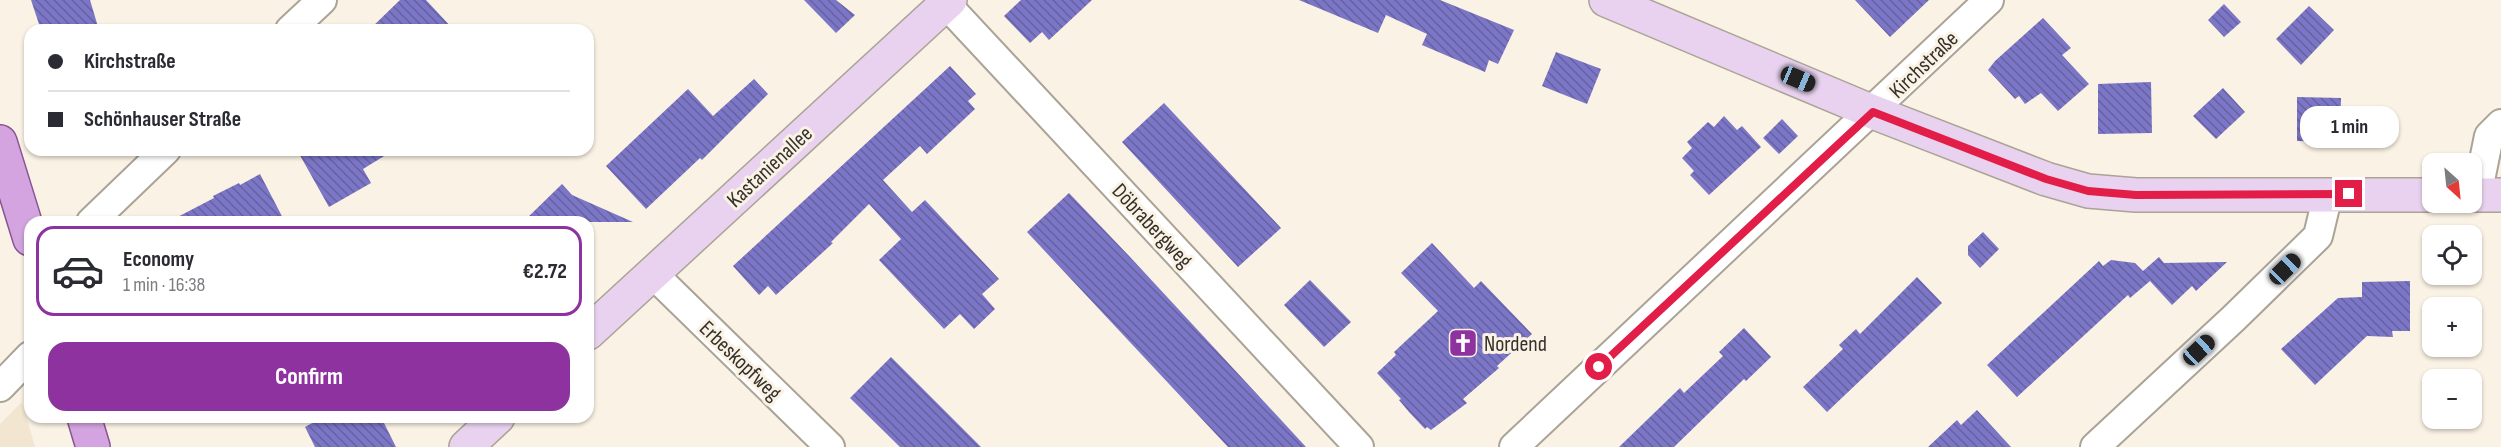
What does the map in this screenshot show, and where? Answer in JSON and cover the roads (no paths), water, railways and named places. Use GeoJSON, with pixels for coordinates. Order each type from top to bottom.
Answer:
{"type":"FeatureCollection","features":[{"type":"Feature","properties":{"kind":"main road"},"geometry":{"type":"LineString","coordinates":[[0,142],[24,220]]}},
{"type":"Feature","properties":{"kind":"main road"},"geometry":{"type":"LineString","coordinates":[[86,423],[93,447]]}},
{"type":"Feature","properties":{"kind":"street"},"geometry":{"type":"LineString","coordinates":[[296,24],[322,0]]}},
{"type":"Feature","properties":{"kind":"street"},"geometry":{"type":"LineString","coordinates":[[1606,0],[1873,112],[2046,179],[2088,191],[2136,195],[2422,195]]}},
{"type":"Feature","properties":{"kind":"street","name":"Kirchstraße"},"geometry":{"type":"LineString","coordinates":[[1514,447],[1873,112],[1989,0]]}},
{"type":"Feature","properties":{"kind":"street","name":"Kastanienallee"},"geometry":{"type":"LineString","coordinates":[[594,327],[948,2]]}},
{"type":"Feature","properties":{"kind":"street","name":"Döbrabergweg"},"geometry":{"type":"LineString","coordinates":[[948,2],[1359,447]]}},
{"type":"Feature","properties":{"kind":"street"},"geometry":{"type":"LineString","coordinates":[[2483,195],[2488,136],[2501,124]]}},
{"type":"Feature","properties":{"kind":"street"},"geometry":{"type":"LineString","coordinates":[[97,216],[160,156]]}},
{"type":"Feature","properties":{"kind":"street"},"geometry":{"type":"LineString","coordinates":[[2095,447],[2234,318],[2318,236],[2328,194]]}},
{"type":"Feature","properties":{"kind":"street","name":"Erbeskopfweg"},"geometry":{"type":"LineString","coordinates":[[652,273],[830,447]]}},
{"type":"Feature","properties":{"kind":"street"},"geometry":{"type":"LineString","coordinates":[[0,387],[24,362]]}},
{"type":"Feature","properties":{"kind":"street"},"geometry":{"type":"LineString","coordinates":[[465,447],[491,423]]}},
{"type":"Feature","properties":{"kind":"place","name":"Nordend"},"geometry":{"type":"Point","coordinates":[1463,343]}}]}
